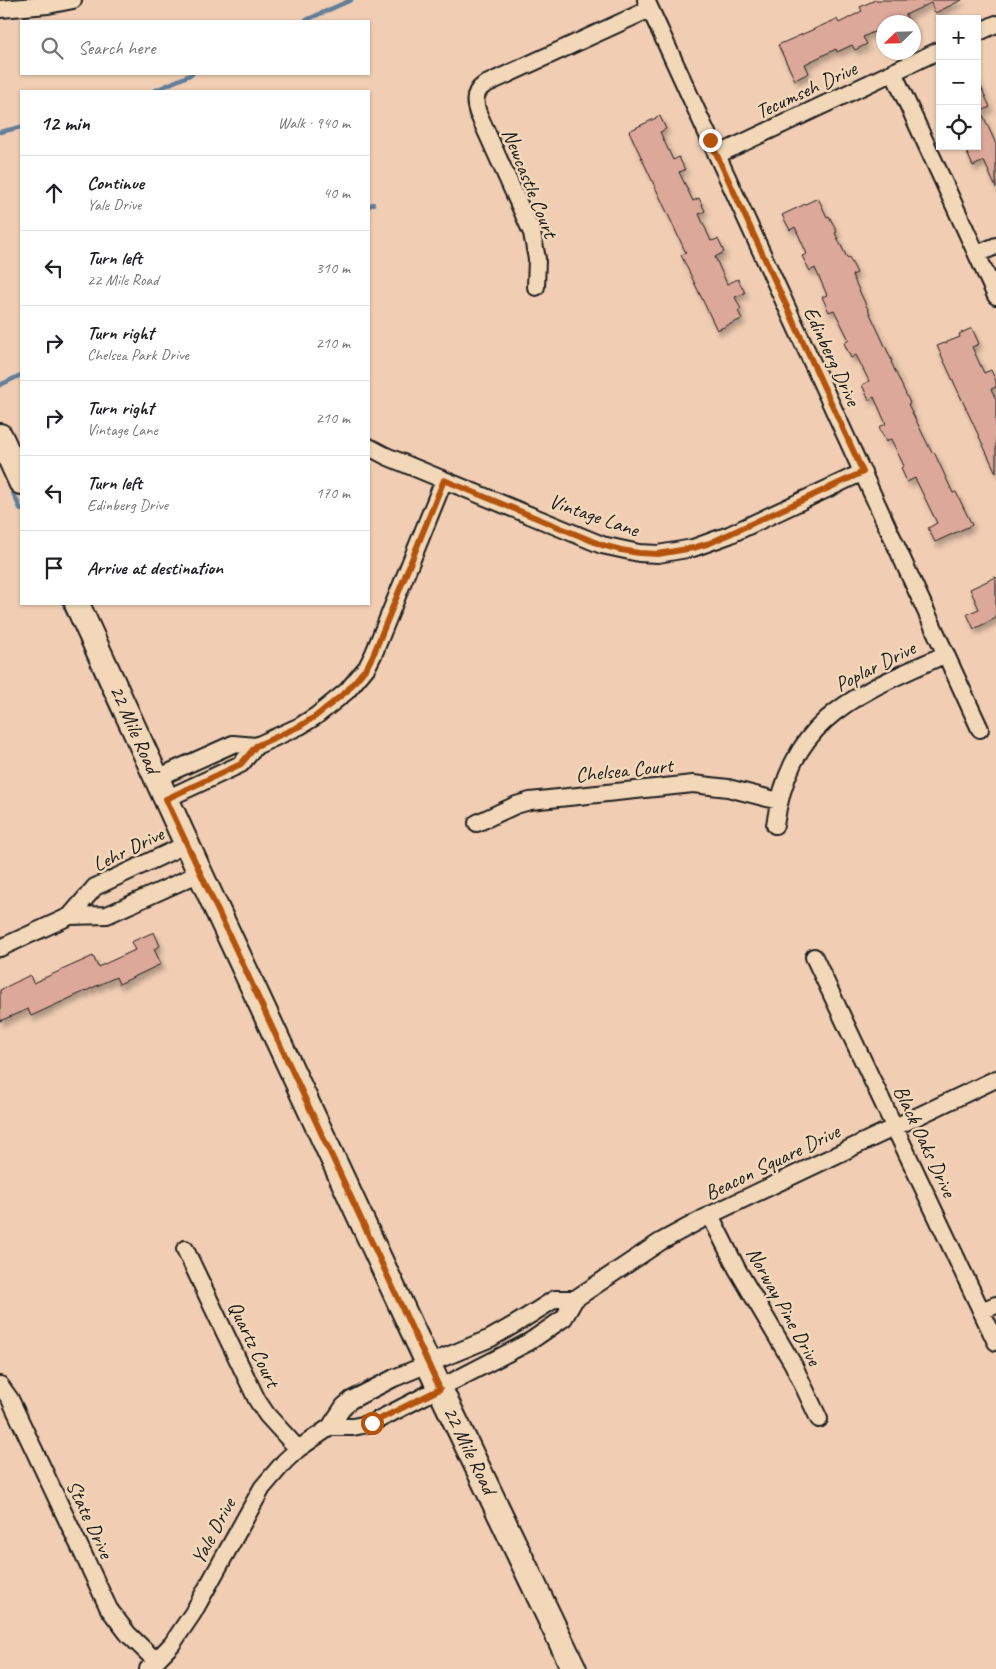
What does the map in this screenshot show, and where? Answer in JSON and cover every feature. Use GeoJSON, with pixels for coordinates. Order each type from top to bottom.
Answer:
{"type":"FeatureCollection","features":[{"type":"Feature","properties":{"kind":"street"},"geometry":{"type":"LineString","coordinates":[[0,9],[48,5],[73,0]]}},
{"type":"Feature","properties":{"kind":"street","name":"Newcastle Court"},"geometry":{"type":"LineString","coordinates":[[536,286],[536,259],[532,233],[478,113],[475,97],[478,89],[484,84],[648,4]]}},
{"type":"Feature","properties":{"kind":"street","name":"Edinberg Drive"},"geometry":{"type":"LineString","coordinates":[[648,4],[980,729]]}},
{"type":"Feature","properties":{"kind":"street"},"geometry":{"type":"LineString","coordinates":[[981,30],[996,24]]}},
{"type":"Feature","properties":{"kind":"street","name":"Tecumseh Drive"},"geometry":{"type":"LineString","coordinates":[[717,155],[936,52]]}},
{"type":"Feature","properties":{"kind":"street"},"geometry":{"type":"LineString","coordinates":[[893,72],[996,296]]}},
{"type":"Feature","properties":{"kind":"street"},"geometry":{"type":"LineString","coordinates":[[977,254],[996,246]]}},
{"type":"Feature","properties":{"kind":"street"},"geometry":{"type":"LineString","coordinates":[[0,436],[20,480]]}},
{"type":"Feature","properties":{"kind":"street","name":"Vintage Lane"},"geometry":{"type":"LineString","coordinates":[[370,448],[386,456],[602,545],[639,553],[658,554],[710,543],[863,472]]}},
{"type":"Feature","properties":{"kind":"street"},"geometry":{"type":"LineString","coordinates":[[161,788],[241,764],[256,746],[300,726],[316,716],[347,691],[358,679],[374,653],[444,480]]}},
{"type":"Feature","properties":{"kind":"street","name":"22 Mile Road"},"geometry":{"type":"LineString","coordinates":[[77,605],[440,1389],[574,1669]]}},
{"type":"Feature","properties":{"kind":"street","name":"Poplar Drive"},"geometry":{"type":"LineString","coordinates":[[774,825],[778,801],[791,767],[799,752],[821,724],[851,699],[946,654]]}},
{"type":"Feature","properties":{"kind":"street"},"geometry":{"type":"LineString","coordinates":[[161,788],[233,744],[256,746]]}},
{"type":"Feature","properties":{"kind":"street","name":"Chelsea Court"},"geometry":{"type":"LineString","coordinates":[[477,822],[530,801],[671,786],[711,785],[778,801]]}},
{"type":"Feature","properties":{"kind":"street","name":"Lehr Drive"},"geometry":{"type":"LineString","coordinates":[[70,916],[95,887],[187,844]]}},
{"type":"Feature","properties":{"kind":"street","name":"Lehr Drive"},"geometry":{"type":"LineString","coordinates":[[0,948],[70,916],[108,915],[200,873]]}},
{"type":"Feature","properties":{"kind":"street","name":"Black Oaks Drive"},"geometry":{"type":"LineString","coordinates":[[814,958],[895,1126],[989,1308],[996,1342]]}},
{"type":"Feature","properties":{"kind":"street","name":"Beacon Square Drive"},"geometry":{"type":"LineString","coordinates":[[440,1389],[529,1342],[564,1318],[575,1299],[660,1242],[710,1215],[996,1079]]}},
{"type":"Feature","properties":{"kind":"street","name":"Norway Pine Drive"},"geometry":{"type":"LineString","coordinates":[[710,1215],[737,1269],[793,1364],[819,1419]]}},
{"type":"Feature","properties":{"kind":"street","name":"Quartz Court"},"geometry":{"type":"LineString","coordinates":[[185,1250],[256,1400],[280,1430],[298,1448]]}},
{"type":"Feature","properties":{"kind":"street","name":"Beacon Square Drive"},"geometry":{"type":"LineString","coordinates":[[429,1364],[491,1338],[555,1299],[575,1299]]}},
{"type":"Feature","properties":{"kind":"street","name":"Yale Drive"},"geometry":{"type":"LineString","coordinates":[[152,1665],[178,1636],[262,1488],[285,1460],[298,1448],[330,1426],[344,1406],[351,1400],[394,1378],[429,1364]]}},
{"type":"Feature","properties":{"kind":"street","name":"State Drive"},"geometry":{"type":"LineString","coordinates":[[0,1385],[10,1399],[105,1602],[152,1665]]}},
{"type":"Feature","properties":{"kind":"street"},"geometry":{"type":"LineString","coordinates":[[330,1426],[353,1427],[372,1423],[440,1389]]}},
{"type":"Feature","properties":{"kind":"building"},"geometry":{"type":"Polygon","coordinates":[[[875,0],[962,0],[935,13],[931,3],[905,15],[876,15],[876,31],[863,37],[867,44],[855,50],[852,45],[837,52],[836,49],[805,64],[809,73],[795,80],[778,45],[837,19],[839,23],[862,11],[860,7],[875,0]]]}},
{"type":"Feature","properties":{"kind":"building"},"geometry":{"type":"Polygon","coordinates":[[[981,87],[990,107],[981,111],[981,87]]]}},
{"type":"Feature","properties":{"kind":"building"},"geometry":{"type":"Polygon","coordinates":[[[981,111],[996,144],[996,188],[984,161],[973,166],[966,151],[981,150],[981,111]]]}},
{"type":"Feature","properties":{"kind":"building"},"geometry":{"type":"Polygon","coordinates":[[[660,116],[666,129],[660,132],[673,160],[679,157],[685,170],[679,172],[693,201],[699,198],[705,211],[699,214],[711,241],[718,239],[724,252],[715,257],[727,284],[738,279],[745,293],[735,297],[741,309],[738,311],[742,319],[717,330],[681,255],[686,253],[629,131],[660,116]]]}},
{"type":"Feature","properties":{"kind":"building"},"geometry":{"type":"Polygon","coordinates":[[[818,198],[837,232],[835,233],[847,258],[849,257],[857,273],[852,275],[892,361],[910,403],[908,404],[932,453],[934,452],[953,493],[956,492],[972,525],[935,542],[928,528],[937,523],[915,478],[907,482],[901,468],[904,466],[891,439],[886,442],[879,427],[886,424],[874,397],[869,400],[862,385],[869,381],[856,355],[851,358],[844,343],[849,340],[834,310],[829,312],[822,297],[827,295],[815,268],[810,271],[802,256],[807,254],[795,227],[790,230],[782,215],[818,198]]]}},
{"type":"Feature","properties":{"kind":"building"},"geometry":{"type":"Polygon","coordinates":[[[972,328],[979,344],[972,347],[984,373],[991,370],[996,381],[996,387],[991,389],[996,399],[996,473],[937,346],[960,337],[959,334],[972,328]]]}},
{"type":"Feature","properties":{"kind":"building"},"geometry":{"type":"Polygon","coordinates":[[[996,577],[996,618],[974,629],[967,614],[979,609],[970,589],[996,577]]]}},
{"type":"Feature","properties":{"kind":"building"},"geometry":{"type":"Polygon","coordinates":[[[154,932],[160,946],[154,949],[161,964],[119,984],[116,977],[31,1016],[28,1009],[0,1021],[0,990],[30,975],[33,983],[93,956],[98,967],[135,950],[131,942],[154,932]]]}},
{"type":"Feature","properties":{"kind":"waterway"},"geometry":{"type":"LineString","coordinates":[[306,20],[351,0]]}},
{"type":"Feature","properties":{"kind":"waterway"},"geometry":{"type":"LineString","coordinates":[[156,90],[190,75]]}},
{"type":"Feature","properties":{"kind":"waterway"},"geometry":{"type":"LineString","coordinates":[[0,132],[20,127]]}},
{"type":"Feature","properties":{"kind":"waterway"},"geometry":{"type":"LineString","coordinates":[[0,385],[20,375]]}},
{"type":"Feature","properties":{"kind":"waterway"},"geometry":{"type":"LineString","coordinates":[[9,484],[20,508]]}},
{"type":"Feature","properties":{"kind":"waterway"},"geometry":{"type":"LineString","coordinates":[[64,605],[68,614]]}},
{"type":"Feature","properties":{"kind":"waterway"},"geometry":{"type":"LineString","coordinates":[[82,643],[115,716]]}},
{"type":"Feature","properties":{"kind":"route"},"geometry":{"type":"LineString","coordinates":[[372,1423],[440,1389],[166,799],[241,764],[256,746],[300,726],[316,716],[329,707],[358,679],[374,653],[444,480],[602,545],[639,553],[658,554],[710,543],[863,472],[710,140]]}}]}
